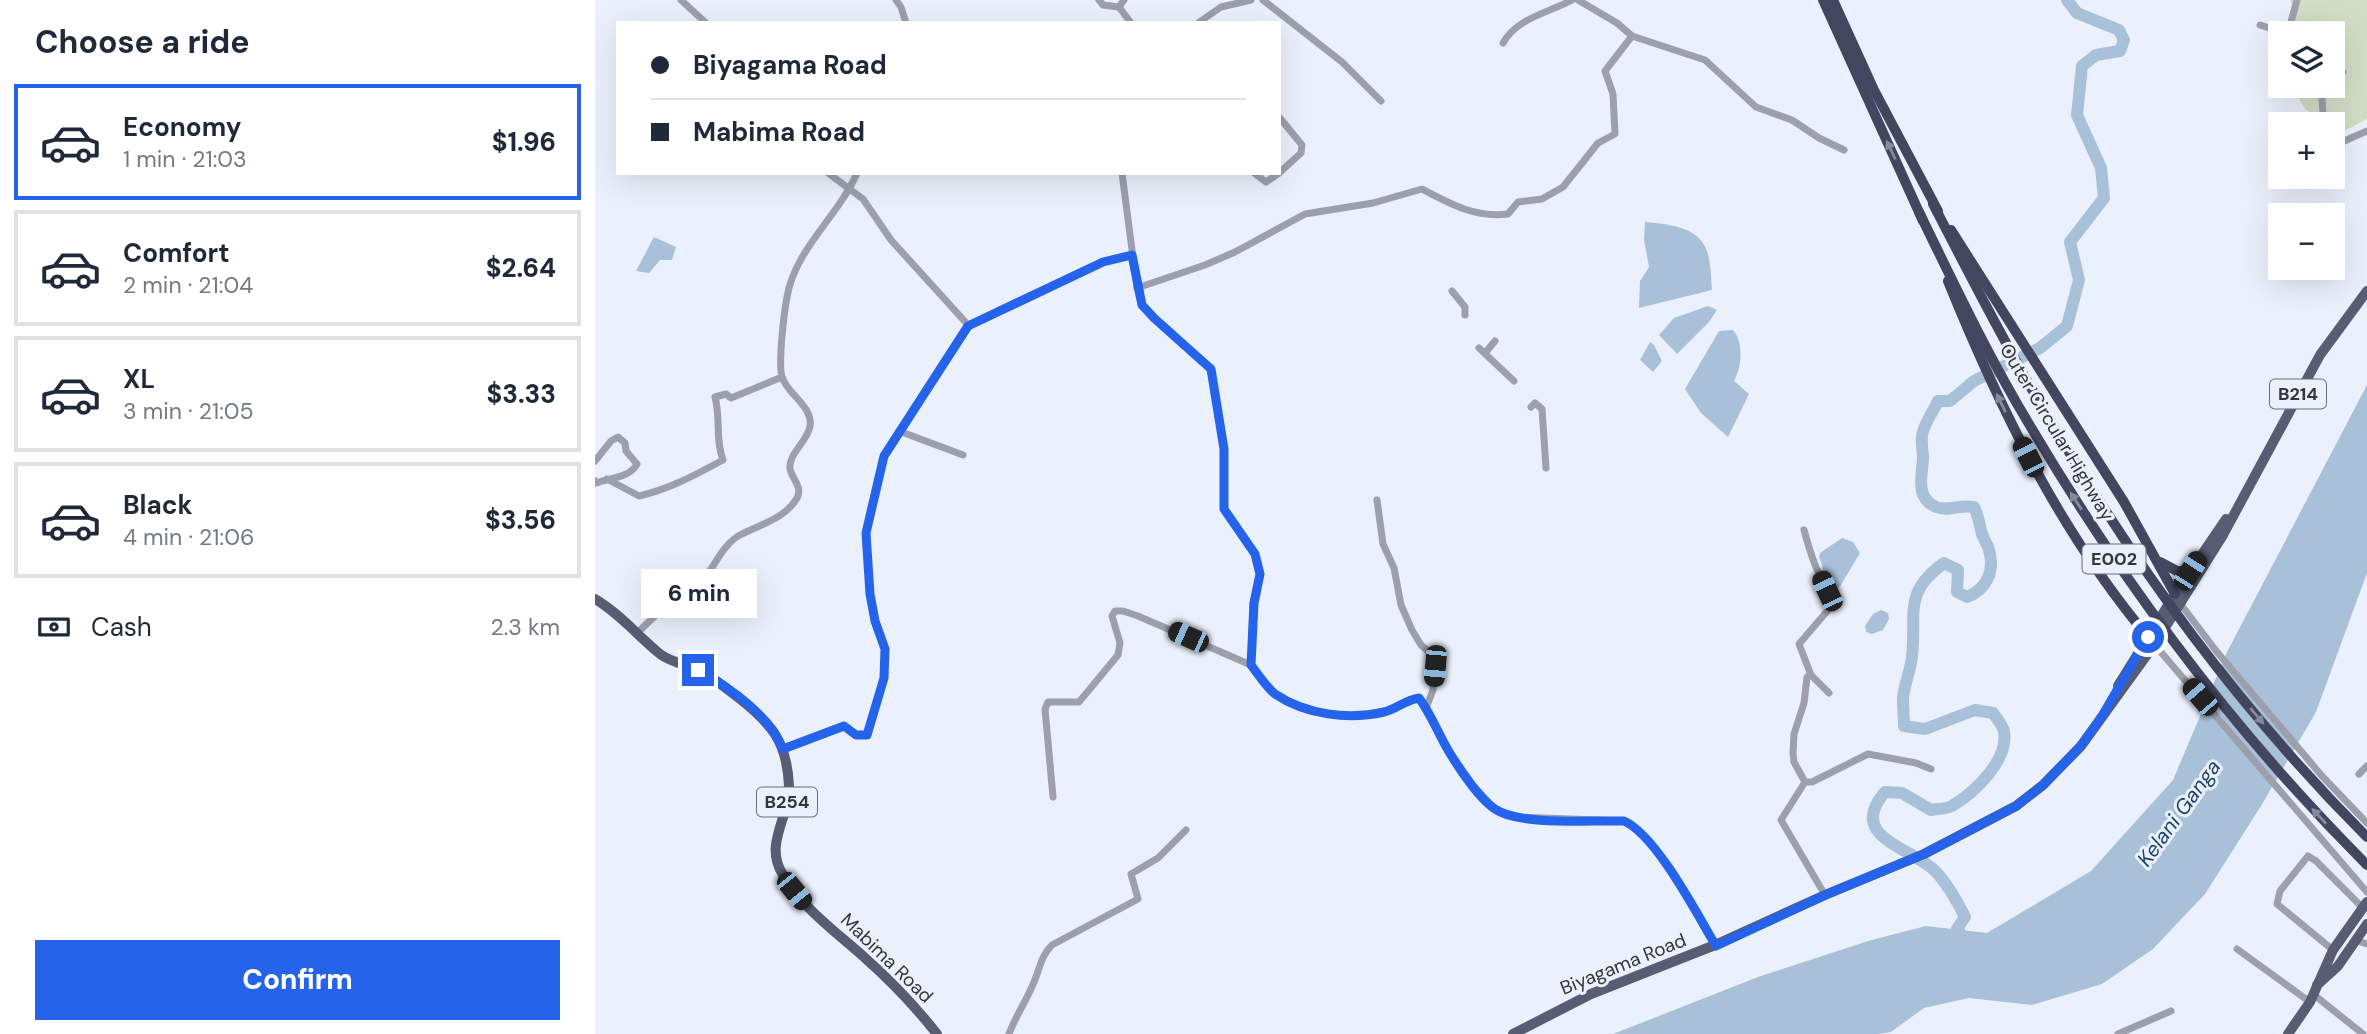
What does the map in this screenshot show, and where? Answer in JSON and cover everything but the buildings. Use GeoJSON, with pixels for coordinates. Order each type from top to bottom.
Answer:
{"type":"FeatureCollection","features":[{"type":"Feature","properties":{"kind":"highway","name":"Outer Circular Highway"},"geometry":{"type":"LineString","coordinates":[[1823,0],[1919,212],[1971,319],[2028,423],[2129,581],[2189,664],[2303,799],[2367,865]]}},
{"type":"Feature","properties":{"kind":"highway","name":"Outer Circular Highway"},"geometry":{"type":"LineString","coordinates":[[1833,0],[1874,90],[1933,204],[2044,411],[2088,483],[2158,588],[2255,714],[2333,803],[2367,837]]}},
{"type":"Feature","properties":{"kind":"highway"},"geometry":{"type":"LineString","coordinates":[[1933,204],[2124,502],[2177,599]]}},
{"type":"Feature","properties":{"kind":"highway"},"geometry":{"type":"LineString","coordinates":[[1919,212],[2000,402],[2050,495],[2110,588],[2151,641]]}},
{"type":"Feature","properties":{"kind":"highway"},"geometry":{"type":"LineString","coordinates":[[2158,561],[2177,571],[2190,571]]}},
{"type":"Feature","properties":{"kind":"main road","name":"Biyagama Road"},"geometry":{"type":"LineString","coordinates":[[1513,1034],[1591,994],[1716,946],[1825,895],[1924,854],[2016,806],[2043,785],[2081,746],[2177,599],[2223,535],[2320,355],[2367,291]]}},
{"type":"Feature","properties":{"kind":"main road","name":"Biyagama Road"},"geometry":{"type":"LineString","coordinates":[[2177,599],[2190,571],[2239,503]]}},
{"type":"Feature","properties":{"kind":"main road","name":"Mabima Road"},"geometry":{"type":"LineString","coordinates":[[595,599],[661,654],[698,670],[744,702],[770,725],[783,749],[789,794],[776,838],[778,866],[804,903],[884,976],[937,1034]]}},
{"type":"Feature","properties":{"kind":"main road"},"geometry":{"type":"LineString","coordinates":[[2288,1034],[2312,995],[2333,950],[2365,905]]}},
{"type":"Feature","properties":{"kind":"main road"},"geometry":{"type":"LineString","coordinates":[[2312,995],[2338,966],[2367,924]]}},
{"type":"Feature","properties":{"kind":"street"},"geometry":{"type":"LineString","coordinates":[[681,0],[704,21]]}},
{"type":"Feature","properties":{"kind":"street"},"geometry":{"type":"LineString","coordinates":[[896,0],[905,21]]}},
{"type":"Feature","properties":{"kind":"street"},"geometry":{"type":"LineString","coordinates":[[1099,0],[1103,5],[1122,3],[1130,21]]}},
{"type":"Feature","properties":{"kind":"street"},"geometry":{"type":"LineString","coordinates":[[1201,21],[1221,7],[1251,0]]}},
{"type":"Feature","properties":{"kind":"street"},"geometry":{"type":"LineString","coordinates":[[1263,0],[1342,62],[1381,101]]}},
{"type":"Feature","properties":{"kind":"street"},"geometry":{"type":"LineString","coordinates":[[1503,43],[1519,25],[1572,0]]}},
{"type":"Feature","properties":{"kind":"street"},"geometry":{"type":"LineString","coordinates":[[1578,0],[1600,12],[1632,36],[1705,60],[1756,107],[1792,120],[1819,138],[1845,149]]}},
{"type":"Feature","properties":{"kind":"street"},"geometry":{"type":"LineString","coordinates":[[2290,21],[2297,0]]}},
{"type":"Feature","properties":{"kind":"street"},"geometry":{"type":"LineString","coordinates":[[2260,25],[2268,27]]}},
{"type":"Feature","properties":{"kind":"street"},"geometry":{"type":"LineString","coordinates":[[1137,288],[1215,261],[1305,214],[1373,202],[1422,189],[1465,211],[1494,216],[1508,214],[1518,202],[1542,199],[1563,187],[1598,143],[1615,134],[1613,94],[1605,71],[1632,36]]}},
{"type":"Feature","properties":{"kind":"street"},"geometry":{"type":"LineString","coordinates":[[1281,119],[1302,148],[1301,153],[1281,171]]}},
{"type":"Feature","properties":{"kind":"street"},"geometry":{"type":"LineString","coordinates":[[2345,141],[2367,131]]}},
{"type":"Feature","properties":{"kind":"street"},"geometry":{"type":"LineString","coordinates":[[831,175],[863,199],[877,215],[891,240],[929,279],[968,326]]}},
{"type":"Feature","properties":{"kind":"street"},"geometry":{"type":"LineString","coordinates":[[637,632],[680,594],[701,582],[737,536],[779,516],[798,497],[800,489],[790,468],[791,459],[802,446],[811,426],[808,413],[782,377],[787,297],[792,275],[850,189],[856,175]]}},
{"type":"Feature","properties":{"kind":"street"},"geometry":{"type":"LineString","coordinates":[[1122,175],[1137,288],[1142,305],[1211,369],[1224,449],[1224,509],[1255,554],[1260,574],[1254,603],[1251,665]]}},
{"type":"Feature","properties":{"kind":"street"},"geometry":{"type":"LineString","coordinates":[[1257,175],[1266,182],[1276,175]]}},
{"type":"Feature","properties":{"kind":"street"},"geometry":{"type":"LineString","coordinates":[[783,749],[844,726],[856,735],[867,735],[884,678],[885,649],[875,621],[870,594],[866,533],[884,456],[968,326],[1103,262],[1132,255]]}},
{"type":"Feature","properties":{"kind":"street"},"geometry":{"type":"LineString","coordinates":[[1452,290],[1465,307],[1465,315]]}},
{"type":"Feature","properties":{"kind":"street"},"geometry":{"type":"LineString","coordinates":[[1495,341],[1482,351],[1514,381]]}},
{"type":"Feature","properties":{"kind":"street"},"geometry":{"type":"LineString","coordinates":[[607,479],[639,496],[684,481],[723,460],[717,434],[720,424],[715,397],[726,394],[731,398],[782,377]]}},
{"type":"Feature","properties":{"kind":"street"},"geometry":{"type":"LineString","coordinates":[[1531,407],[1535,404],[1542,409],[1546,468]]}},
{"type":"Feature","properties":{"kind":"street"},"geometry":{"type":"LineString","coordinates":[[899,430],[963,455]]}},
{"type":"Feature","properties":{"kind":"street"},"geometry":{"type":"LineString","coordinates":[[595,461],[611,441],[618,437],[625,443],[626,451],[637,464],[634,471],[595,481]]}},
{"type":"Feature","properties":{"kind":"street"},"geometry":{"type":"LineString","coordinates":[[1377,500],[1383,544],[1394,568],[1401,605],[1412,630],[1421,645],[1429,651],[1435,666],[1433,690],[1426,708]]}},
{"type":"Feature","properties":{"kind":"street"},"geometry":{"type":"LineString","coordinates":[[1804,530],[1814,564],[1835,602],[1799,644],[1811,675],[1829,693]]}},
{"type":"Feature","properties":{"kind":"street"},"geometry":{"type":"LineString","coordinates":[[2177,599],[2217,652],[2322,776],[2367,822]]}},
{"type":"Feature","properties":{"kind":"street"},"geometry":{"type":"LineString","coordinates":[[1053,797],[1045,709],[1048,702],[1079,702],[1118,655],[1120,643],[1112,616],[1115,611],[1123,611],[1251,665],[1274,693],[1316,712],[1357,715],[1387,712],[1407,700],[1419,698],[1448,751],[1495,809],[1514,817],[1624,821],[1632,824],[1681,885],[1716,946]]}},
{"type":"Feature","properties":{"kind":"street"},"geometry":{"type":"LineString","coordinates":[[2151,641],[2367,892]]}},
{"type":"Feature","properties":{"kind":"street"},"geometry":{"type":"LineString","coordinates":[[1805,782],[1794,762],[1794,734],[1804,703],[1805,679],[1811,675]]}},
{"type":"Feature","properties":{"kind":"street"},"geometry":{"type":"LineString","coordinates":[[1805,782],[1812,782],[1868,754],[1916,763],[1931,769]]}},
{"type":"Feature","properties":{"kind":"street"},"geometry":{"type":"LineString","coordinates":[[2360,774],[2367,765]]}},
{"type":"Feature","properties":{"kind":"street"},"geometry":{"type":"LineString","coordinates":[[1805,782],[1781,820],[1825,895]]}},
{"type":"Feature","properties":{"kind":"street"},"geometry":{"type":"LineString","coordinates":[[1009,1034],[1016,1014],[1034,983],[1045,953],[1052,945],[1138,899],[1131,874],[1158,858],[1186,830]]}},
{"type":"Feature","properties":{"kind":"street"},"geometry":{"type":"LineString","coordinates":[[2333,950],[2277,904],[2276,898],[2280,891],[2308,856],[2365,905]]}},
{"type":"Feature","properties":{"kind":"street"},"geometry":{"type":"LineString","coordinates":[[2355,940],[2367,944]]}},
{"type":"Feature","properties":{"kind":"street"},"geometry":{"type":"LineString","coordinates":[[2237,949],[2312,995],[2363,1034]]}},
{"type":"Feature","properties":{"kind":"street"},"geometry":{"type":"LineString","coordinates":[[2118,1034],[2171,1011]]}},
{"type":"Feature","properties":{"kind":"green space"},"geometry":{"type":"Polygon","coordinates":[[[2290,0],[2367,0],[2367,119],[2346,130],[2345,112],[2306,110],[2298,98],[2345,98],[2345,21],[2295,21],[2290,0]]]}},
{"type":"Feature","properties":{"kind":"water"},"geometry":{"type":"Polygon","coordinates":[[[1645,222],[1681,228],[1697,236],[1707,251],[1712,290],[1639,308],[1640,281],[1649,267],[1644,240],[1645,222]]]}},
{"type":"Feature","properties":{"kind":"water"},"geometry":{"type":"Polygon","coordinates":[[[654,237],[676,247],[672,260],[660,260],[649,273],[636,271],[654,237]]]}},
{"type":"Feature","properties":{"kind":"water"},"geometry":{"type":"Polygon","coordinates":[[[1708,306],[1717,310],[1709,322],[1677,354],[1659,335],[1674,318],[1708,306]]]}},
{"type":"Feature","properties":{"kind":"water"},"geometry":{"type":"Polygon","coordinates":[[[1733,330],[1739,341],[1741,355],[1734,381],[1749,394],[1728,437],[1701,413],[1685,389],[1719,331],[1733,330]]]}},
{"type":"Feature","properties":{"kind":"water"},"geometry":{"type":"Polygon","coordinates":[[[1650,342],[1662,361],[1653,372],[1640,360],[1650,342]]]}},
{"type":"Feature","properties":{"kind":"water","name":"Kelani Ganga"},"geometry":{"type":"Polygon","coordinates":[[[2367,385],[2367,573],[2316,712],[2205,894],[2153,949],[2102,984],[2032,1005],[1969,998],[1924,1008],[1891,1032],[1879,1034],[1613,1034],[1758,977],[1868,941],[1926,926],[1987,933],[2091,871],[2173,780],[2227,652],[2367,385]]]}},
{"type":"Feature","properties":{"kind":"water"},"geometry":{"type":"Polygon","coordinates":[[[1842,538],[1853,542],[1860,553],[1839,588],[1834,591],[1827,581],[1819,557],[1820,553],[1842,538]]]}},
{"type":"Feature","properties":{"kind":"water"},"geometry":{"type":"Polygon","coordinates":[[[1881,610],[1888,613],[1889,619],[1883,630],[1872,634],[1866,632],[1865,626],[1873,614],[1881,610]]]}},
{"type":"Feature","properties":{"kind":"waterway"},"geometry":{"type":"LineString","coordinates":[[1967,942],[1957,929],[1965,917],[1944,881],[1924,863],[1886,839],[1877,830],[1873,820],[1875,807],[1885,792],[1902,793],[1931,810],[1952,806],[1988,775],[1996,764],[2004,743],[2003,729],[1993,713],[1975,710],[1925,729],[1904,726],[1903,699],[1912,656],[1914,605],[1922,584],[1944,563],[1958,570],[1957,592],[1967,597],[1984,584],[1991,565],[1974,507],[1941,508],[1929,503],[1925,498],[1921,486],[1922,436],[1938,401],[1950,401],[1974,381],[2040,348],[2067,326],[2079,280],[2070,242],[2104,198],[2101,168],[2077,115],[2082,66],[2096,55],[2120,51],[2124,40],[2119,30],[2077,13],[2067,0]]}},
{"type":"Feature","properties":{"kind":"route"},"geometry":{"type":"LineString","coordinates":[[698,670],[716,680],[762,716],[776,733],[783,749],[844,726],[856,735],[867,735],[884,678],[885,649],[875,621],[870,594],[866,533],[884,456],[968,326],[1103,262],[1132,255],[1142,305],[1211,369],[1224,449],[1224,509],[1255,554],[1260,574],[1254,603],[1251,665],[1274,693],[1316,712],[1357,715],[1387,712],[1407,700],[1419,698],[1448,751],[1495,809],[1514,817],[1624,821],[1632,824],[1681,885],[1716,946],[1825,895],[1924,854],[2016,806],[2043,785],[2081,746],[2102,716],[2148,637]]}}]}
